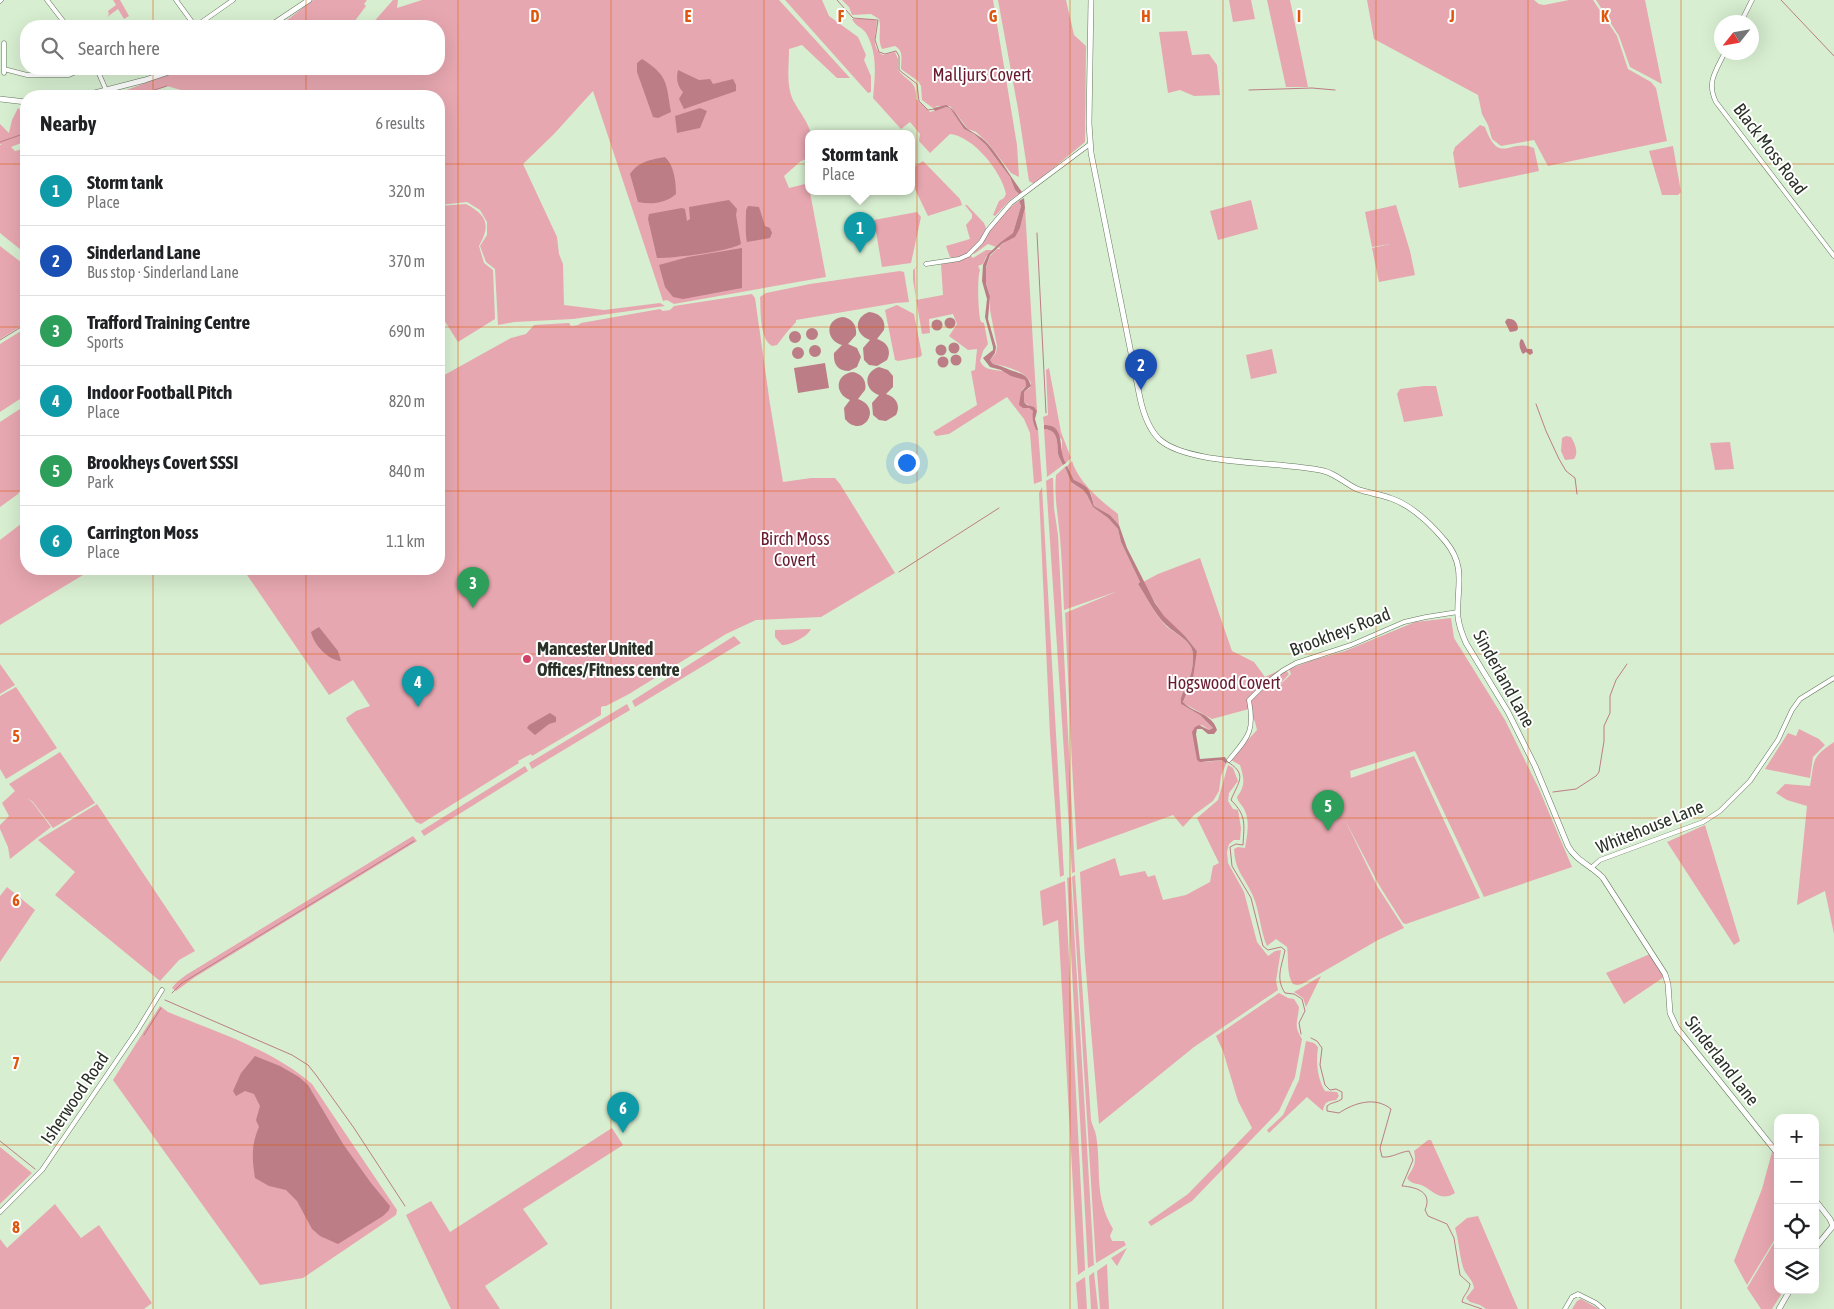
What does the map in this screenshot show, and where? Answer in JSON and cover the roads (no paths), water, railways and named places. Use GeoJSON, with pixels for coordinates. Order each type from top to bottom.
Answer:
{"type":"FeatureCollection","features":[{"type":"Feature","properties":{"kind":"street"},"geometry":{"type":"LineString","coordinates":[[47,0],[62,20]]}},
{"type":"Feature","properties":{"kind":"street"},"geometry":{"type":"LineString","coordinates":[[176,0],[191,20]]}},
{"type":"Feature","properties":{"kind":"street"},"geometry":{"type":"LineString","coordinates":[[205,20],[233,0]]}},
{"type":"Feature","properties":{"kind":"street"},"geometry":{"type":"LineString","coordinates":[[279,20],[309,0]]}},
{"type":"Feature","properties":{"kind":"street","name":"Sinderland Lane"},"geometry":{"type":"LineString","coordinates":[[1091,0],[1090,144],[1140,398],[1146,418],[1154,433],[1171,447],[1189,454],[1324,471],[1359,490],[1402,503],[1429,524],[1446,542],[1455,556],[1460,579],[1458,612],[1461,630],[1466,642],[1508,712],[1535,766],[1568,846],[1576,857],[1591,868],[1606,883],[1665,974],[1668,984],[1669,1008],[1677,1028],[1774,1149]]}},
{"type":"Feature","properties":{"kind":"street"},"geometry":{"type":"LineString","coordinates":[[1744,15],[1752,0]]}},
{"type":"Feature","properties":{"kind":"street"},"geometry":{"type":"LineString","coordinates":[[4,43],[4,71],[20,74]]}},
{"type":"Feature","properties":{"kind":"street","name":"Black Moss Road"},"geometry":{"type":"LineString","coordinates":[[1721,60],[1712,79],[1711,87],[1716,102],[1834,256]]}},
{"type":"Feature","properties":{"kind":"street"},"geometry":{"type":"LineString","coordinates":[[27,75],[70,75]]}},
{"type":"Feature","properties":{"kind":"street"},"geometry":{"type":"LineString","coordinates":[[100,75],[106,90],[161,75]]}},
{"type":"Feature","properties":{"kind":"street"},"geometry":{"type":"LineString","coordinates":[[0,99],[20,101]]}},
{"type":"Feature","properties":{"kind":"street"},"geometry":{"type":"LineString","coordinates":[[926,264],[959,259],[968,255],[1014,200],[1090,144]]}},
{"type":"Feature","properties":{"kind":"street","name":"Brookheys Road"},"geometry":{"type":"LineString","coordinates":[[1229,760],[1249,736],[1251,729],[1249,700],[1282,671],[1296,663],[1351,645],[1404,622],[1458,612]]}},
{"type":"Feature","properties":{"kind":"street","name":"Whitehouse Lane"},"geometry":{"type":"LineString","coordinates":[[1591,868],[1600,860],[1702,822],[1720,811],[1750,781],[1778,740],[1796,704],[1807,694],[1834,678]]}},
{"type":"Feature","properties":{"kind":"street","name":"Isherwood Road"},"geometry":{"type":"LineString","coordinates":[[0,1212],[42,1170],[162,990]]}},
{"type":"Feature","properties":{"kind":"street"},"geometry":{"type":"LineString","coordinates":[[1818,1204],[1833,1224],[1832,1228],[1819,1243]]}},
{"type":"Feature","properties":{"kind":"street"},"geometry":{"type":"LineString","coordinates":[[1565,1309],[1572,1297],[1578,1294],[1596,1303],[1603,1309]]}},
{"type":"Feature","properties":{"kind":"street"},"geometry":{"type":"LineString","coordinates":[[1779,1309],[1788,1294]]}},
{"type":"Feature","properties":{"kind":"waterway"},"geometry":{"type":"LineString","coordinates":[[837,0],[853,18],[878,20],[875,40],[879,52],[885,54],[896,51],[899,56],[899,70],[917,84],[919,101],[928,110],[935,109]]}},
{"type":"Feature","properties":{"kind":"waterway"},"geometry":{"type":"LineString","coordinates":[[1781,0],[1834,56]]}},
{"type":"Feature","properties":{"kind":"waterway"},"geometry":{"type":"LineString","coordinates":[[155,90],[167,86]]}},
{"type":"Feature","properties":{"kind":"waterway"},"geometry":{"type":"LineString","coordinates":[[1249,90],[1312,88],[1335,90]]}},
{"type":"Feature","properties":{"kind":"waterway"},"geometry":{"type":"LineString","coordinates":[[0,142],[20,135]]}},
{"type":"Feature","properties":{"kind":"waterway"},"geometry":{"type":"LineString","coordinates":[[1037,233],[1046,413]]}},
{"type":"Feature","properties":{"kind":"waterway"},"geometry":{"type":"LineString","coordinates":[[0,340],[20,328]]}},
{"type":"Feature","properties":{"kind":"waterway"},"geometry":{"type":"LineString","coordinates":[[1536,404],[1559,459],[1566,471],[1575,478],[1577,494]]}},
{"type":"Feature","properties":{"kind":"waterway"},"geometry":{"type":"LineString","coordinates":[[899,572],[999,508]]}},
{"type":"Feature","properties":{"kind":"waterway"},"geometry":{"type":"LineString","coordinates":[[1553,792],[1576,789],[1599,772],[1604,741],[1604,726],[1610,713],[1610,696],[1616,680],[1627,664]]}},
{"type":"Feature","properties":{"kind":"waterway"},"geometry":{"type":"LineString","coordinates":[[1226,761],[1240,774],[1239,783],[1231,800],[1240,811],[1244,826],[1243,845],[1236,844],[1230,847],[1232,866],[1251,898],[1263,946],[1268,950],[1281,947],[1285,950],[1280,972],[1280,982],[1285,993],[1294,994],[1302,999],[1305,1011],[1299,1023],[1301,1034]]}},
{"type":"Feature","properties":{"kind":"waterway"},"geometry":{"type":"LineString","coordinates":[[172,993],[182,983],[414,841]]}},
{"type":"Feature","properties":{"kind":"waterway"},"geometry":{"type":"LineString","coordinates":[[165,1000],[292,1055],[308,1065],[354,1128],[405,1206]]}},
{"type":"Feature","properties":{"kind":"waterway"},"geometry":{"type":"LineString","coordinates":[[144,1035],[161,1008]]}},
{"type":"Feature","properties":{"kind":"waterway"},"geometry":{"type":"LineString","coordinates":[[1311,1038],[1317,1041],[1322,1048],[1320,1065],[1325,1085],[1330,1090],[1336,1089],[1342,1092],[1342,1099],[1327,1106],[1327,1111],[1339,1113],[1351,1106],[1365,1102],[1378,1103],[1391,1109],[1380,1148],[1382,1157],[1389,1157],[1409,1151],[1413,1160],[1402,1186],[1418,1189],[1422,1192],[1427,1199],[1425,1210],[1428,1216],[1447,1224],[1454,1238],[1460,1275],[1470,1284],[1462,1302],[1482,1309]]}},
{"type":"Feature","properties":{"kind":"waterway"},"geometry":{"type":"LineString","coordinates":[[0,1141],[35,1169]]}},
{"type":"Feature","properties":{"kind":"place","name":"Storm tank"},"geometry":{"type":"Point","coordinates":[860,253]}},
{"type":"Feature","properties":{"kind":"place","name":"Sinderland Lane"},"geometry":{"type":"Point","coordinates":[1141,390]}},
{"type":"Feature","properties":{"kind":"place","name":"Trafford Training Centre"},"geometry":{"type":"Point","coordinates":[473,608]}},
{"type":"Feature","properties":{"kind":"place","name":"Mancester United Offices/Fitness centre"},"geometry":{"type":"Point","coordinates":[527,659]}},
{"type":"Feature","properties":{"kind":"place","name":"Indoor Football Pitch"},"geometry":{"type":"Point","coordinates":[418,707]}},
{"type":"Feature","properties":{"kind":"place","name":"Brookheys Covert SSSI"},"geometry":{"type":"Point","coordinates":[1328,831]}},
{"type":"Feature","properties":{"kind":"place","name":"Carrington Moss"},"geometry":{"type":"Point","coordinates":[623,1133]}},
{"type":"Feature","properties":{"kind":"park label","name":"Malljurs Covert"},"geometry":{"type":"Point","coordinates":[982,75]}},
{"type":"Feature","properties":{"kind":"park label","name":"Birch Moss Covert"},"geometry":{"type":"Point","coordinates":[795,549]}},
{"type":"Feature","properties":{"kind":"park label","name":"Hogswood Covert"},"geometry":{"type":"Point","coordinates":[1224,683]}}]}
